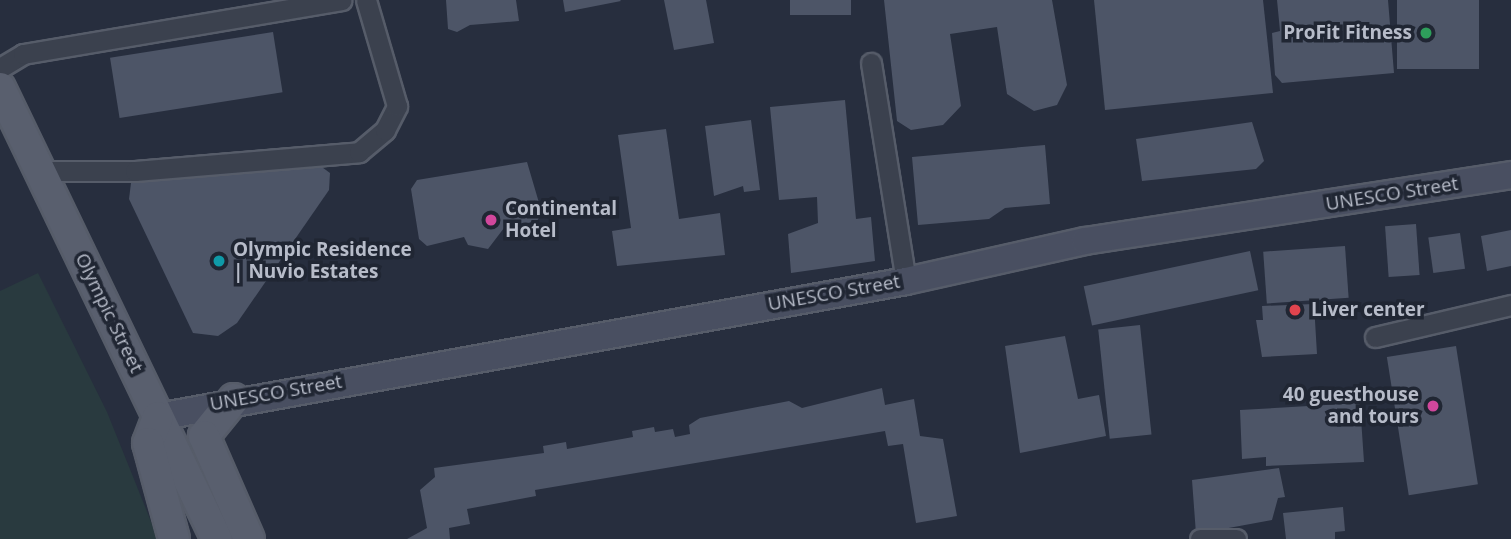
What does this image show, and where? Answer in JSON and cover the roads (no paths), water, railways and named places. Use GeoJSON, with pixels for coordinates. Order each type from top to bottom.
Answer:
{"type":"FeatureCollection","features":[{"type":"Feature","properties":{"kind":"main road","name":"Olympic Street"},"geometry":{"type":"LineString","coordinates":[[0,88],[217,539]]}},
{"type":"Feature","properties":{"kind":"main road","name":"UNESCO Street"},"geometry":{"type":"LineString","coordinates":[[158,417],[234,399],[906,281],[1085,242],[1511,175]]}},
{"type":"Feature","properties":{"kind":"main road"},"geometry":{"type":"LineString","coordinates":[[234,399],[204,436],[249,539]]}},
{"type":"Feature","properties":{"kind":"main road"},"geometry":{"type":"LineString","coordinates":[[158,417],[148,443],[174,539]]}},
{"type":"Feature","properties":{"kind":"street"},"geometry":{"type":"LineString","coordinates":[[0,68],[23,54],[341,0]]}},
{"type":"Feature","properties":{"kind":"street"},"geometry":{"type":"LineString","coordinates":[[40,171],[135,171],[359,152],[385,130],[397,106],[366,0]]}},
{"type":"Feature","properties":{"kind":"street"},"geometry":{"type":"LineString","coordinates":[[872,63],[906,281]]}},
{"type":"Feature","properties":{"kind":"street"},"geometry":{"type":"LineString","coordinates":[[1375,337],[1511,305]]}},
{"type":"Feature","properties":{"kind":"street"},"geometry":{"type":"LineString","coordinates":[[1200,539],[1236,539]]}},
{"type":"Feature","properties":{"kind":"place","name":"ProFit Fitness"},"geometry":{"type":"Point","coordinates":[1426,33]}},
{"type":"Feature","properties":{"kind":"place","name":"Continental Hotel"},"geometry":{"type":"Point","coordinates":[491,220]}},
{"type":"Feature","properties":{"kind":"place","name":"Olympic Residence | Nuvio Estates"},"geometry":{"type":"Point","coordinates":[219,261]}},
{"type":"Feature","properties":{"kind":"place","name":"Liver center"},"geometry":{"type":"Point","coordinates":[1295,310]}},
{"type":"Feature","properties":{"kind":"place","name":"40 guesthouse and tours"},"geometry":{"type":"Point","coordinates":[1433,406]}}]}
